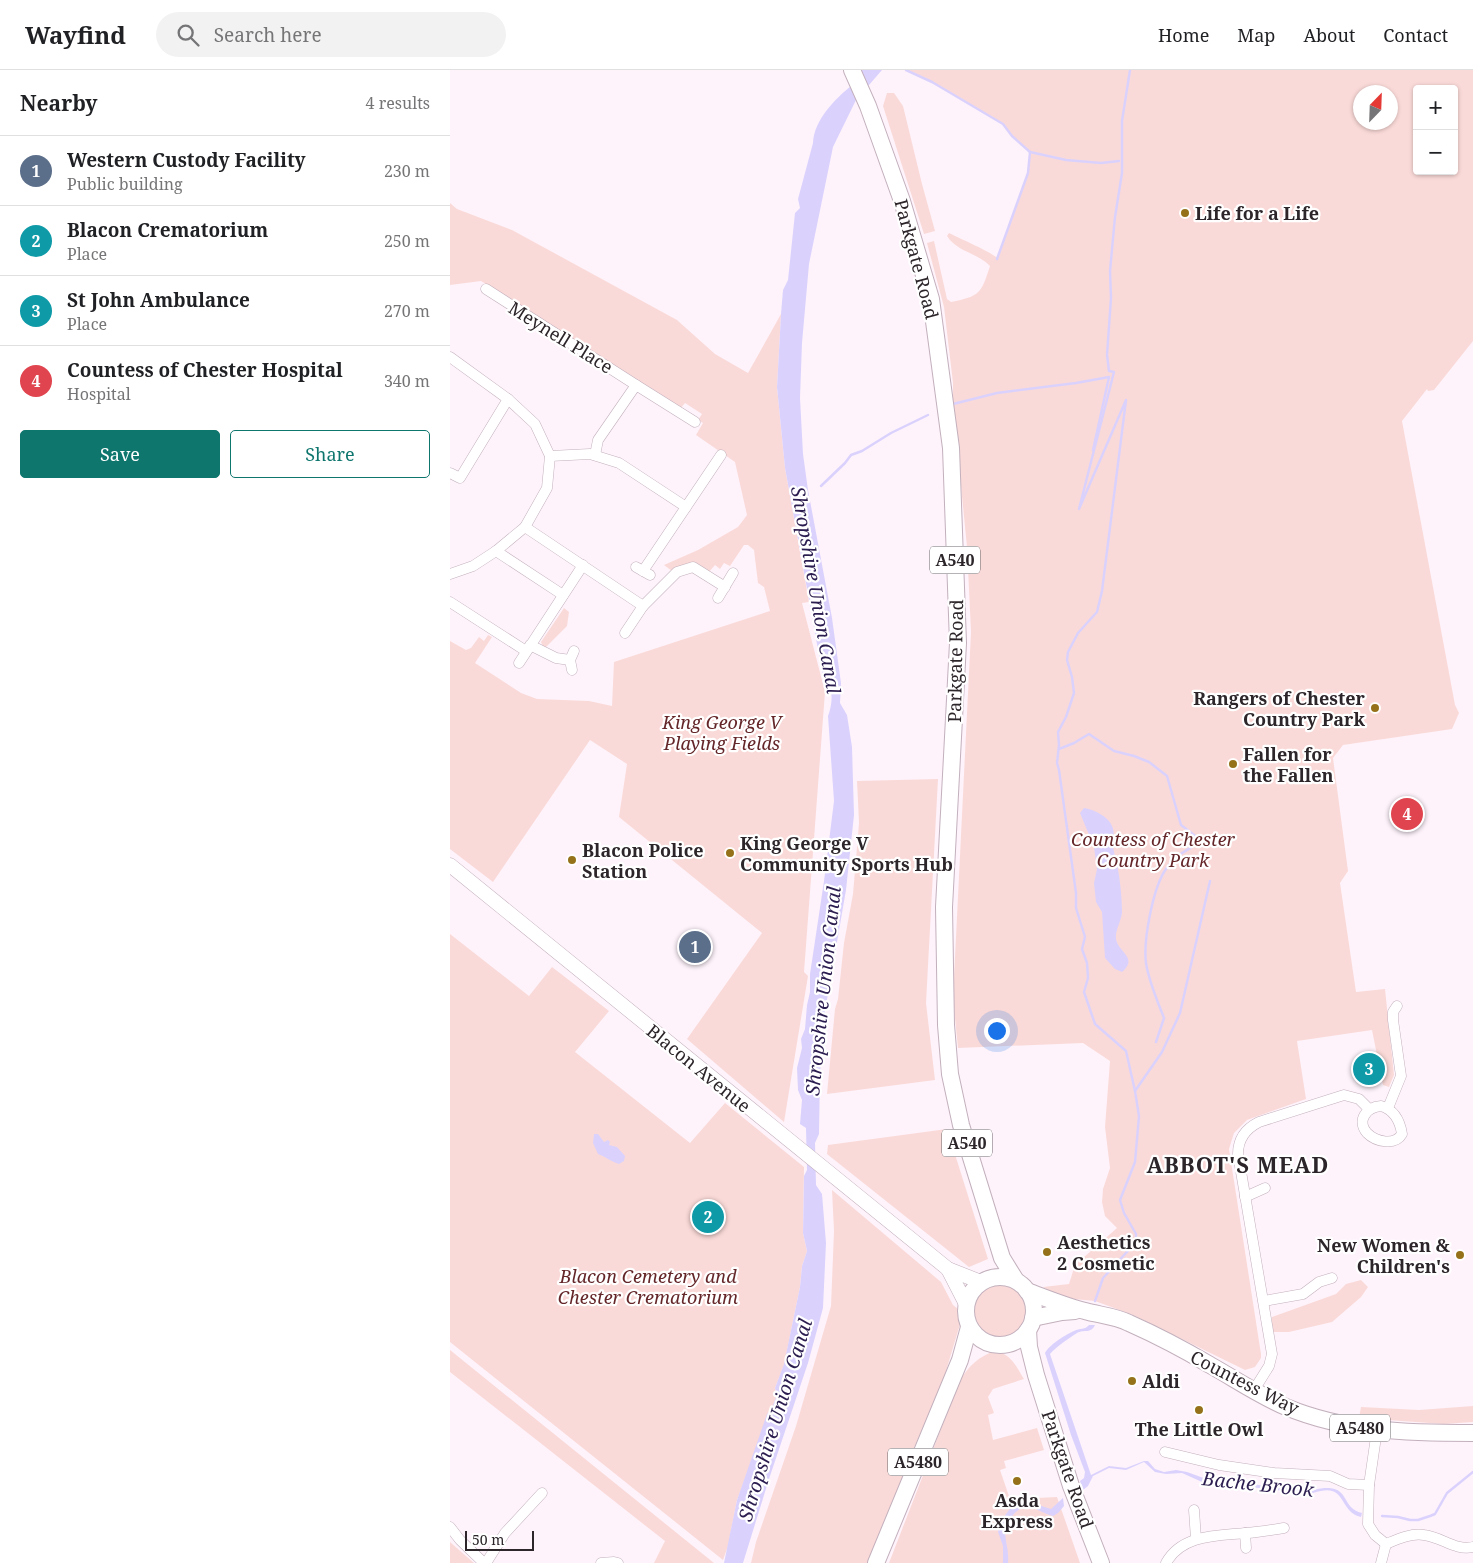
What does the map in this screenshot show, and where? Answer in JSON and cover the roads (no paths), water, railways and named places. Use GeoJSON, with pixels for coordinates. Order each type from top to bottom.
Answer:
{"type":"FeatureCollection","features":[{"type":"Feature","properties":{"kind":"main road","name":"Parkgate Road"},"geometry":{"type":"LineString","coordinates":[[853,71],[902,201],[931,299],[951,448],[958,643],[944,907],[946,1025],[950,1074],[961,1124],[1002,1258],[1015,1279]]}},
{"type":"Feature","properties":{"kind":"main road"},"geometry":{"type":"LineString","coordinates":[[991,1344],[974,1335],[969,1327],[965,1316],[966,1304],[969,1295],[988,1279],[1002,1258]]}},
{"type":"Feature","properties":{"kind":"main road"},"geometry":{"type":"LineString","coordinates":[[988,1279],[1015,1279]]}},
{"type":"Feature","properties":{"kind":"main road","name":"A540"},"geometry":{"type":"LineString","coordinates":[[1015,1279],[1027,1291],[1034,1308],[1031,1324]]}},
{"type":"Feature","properties":{"kind":"main road","name":"Countess Way"},"geometry":{"type":"LineString","coordinates":[[1027,1291],[1083,1311],[1126,1321],[1206,1362],[1285,1406],[1311,1416],[1335,1423],[1377,1430],[1473,1433]]}},
{"type":"Feature","properties":{"kind":"main road","name":"Countess Way"},"geometry":{"type":"LineString","coordinates":[[1031,1324],[1062,1312],[1083,1311]]}},
{"type":"Feature","properties":{"kind":"main road","name":"Parkgate Road"},"geometry":{"type":"LineString","coordinates":[[1031,1324],[1029,1347],[1036,1375],[1071,1486],[1101,1563]]}},
{"type":"Feature","properties":{"kind":"main road"},"geometry":{"type":"LineString","coordinates":[[960,1360],[978,1349],[991,1344],[1008,1344],[1016,1341],[1031,1324]]}},
{"type":"Feature","properties":{"kind":"main road","name":"A5480"},"geometry":{"type":"LineString","coordinates":[[876,1563],[960,1360],[969,1327]]}},
{"type":"Feature","properties":{"kind":"main road","name":"Parkgate Road"},"geometry":{"type":"LineString","coordinates":[[1008,1344],[1019,1353],[1036,1375]]}},
{"type":"Feature","properties":{"kind":"street","name":"Meynell Place"},"geometry":{"type":"LineString","coordinates":[[486,289],[695,422]]}},
{"type":"Feature","properties":{"kind":"street"},"geometry":{"type":"LineString","coordinates":[[450,357],[508,399],[535,424],[550,456],[547,488],[525,527],[496,551],[473,566],[450,574]]}},
{"type":"Feature","properties":{"kind":"street"},"geometry":{"type":"LineString","coordinates":[[595,455],[598,440],[636,385]]}},
{"type":"Feature","properties":{"kind":"street"},"geometry":{"type":"LineString","coordinates":[[450,473],[460,478],[508,399]]}},
{"type":"Feature","properties":{"kind":"street"},"geometry":{"type":"LineString","coordinates":[[550,456],[590,454],[619,463],[686,507]]}},
{"type":"Feature","properties":{"kind":"street"},"geometry":{"type":"LineString","coordinates":[[643,571],[721,455]]}},
{"type":"Feature","properties":{"kind":"street"},"geometry":{"type":"LineString","coordinates":[[525,527],[643,606]]}},
{"type":"Feature","properties":{"kind":"street"},"geometry":{"type":"LineString","coordinates":[[496,551],[563,595]]}},
{"type":"Feature","properties":{"kind":"street"},"geometry":{"type":"LineString","coordinates":[[519,663],[582,565]]}},
{"type":"Feature","properties":{"kind":"street"},"geometry":{"type":"LineString","coordinates":[[626,633],[643,606],[676,572],[693,567],[725,587]]}},
{"type":"Feature","properties":{"kind":"street"},"geometry":{"type":"LineString","coordinates":[[718,598],[733,573]]}},
{"type":"Feature","properties":{"kind":"street"},"geometry":{"type":"LineString","coordinates":[[450,602],[528,648],[556,658],[572,660]]}},
{"type":"Feature","properties":{"kind":"street","name":"Blacon Avenue"},"geometry":{"type":"LineString","coordinates":[[450,865],[948,1269],[966,1304]]}},
{"type":"Feature","properties":{"kind":"street"},"geometry":{"type":"LineString","coordinates":[[1388,1108],[1401,1076],[1393,1020],[1393,1012],[1397,1006]]}},
{"type":"Feature","properties":{"kind":"street"},"geometry":{"type":"LineString","coordinates":[[1254,1390],[1269,1366],[1272,1354],[1238,1154],[1240,1142],[1248,1129],[1267,1119],[1344,1095],[1358,1099],[1369,1109]]}},
{"type":"Feature","properties":{"kind":"street"},"geometry":{"type":"LineString","coordinates":[[1375,1107],[1388,1108],[1396,1117],[1402,1134],[1397,1140],[1391,1142],[1377,1139],[1366,1132],[1363,1117],[1369,1109],[1375,1107]]}},
{"type":"Feature","properties":{"kind":"street"},"geometry":{"type":"LineString","coordinates":[[1245,1196],[1265,1188]]}},
{"type":"Feature","properties":{"kind":"street","name":"Blacon Avenue"},"geometry":{"type":"LineString","coordinates":[[948,1269],[988,1279]]}},
{"type":"Feature","properties":{"kind":"street"},"geometry":{"type":"LineString","coordinates":[[1264,1301],[1303,1294],[1319,1282],[1332,1278]]}},
{"type":"Feature","properties":{"kind":"street"},"geometry":{"type":"LineString","coordinates":[[1377,1430],[1369,1485],[1368,1524],[1375,1535],[1386,1544]]}},
{"type":"Feature","properties":{"kind":"street"},"geometry":{"type":"LineString","coordinates":[[1165,1452],[1218,1465],[1274,1473],[1330,1476],[1348,1484],[1369,1485]]}},
{"type":"Feature","properties":{"kind":"street"},"geometry":{"type":"LineString","coordinates":[[450,1527],[464,1545],[485,1563],[505,1533],[542,1493]]}},
{"type":"Feature","properties":{"kind":"street"},"geometry":{"type":"LineString","coordinates":[[1194,1510],[1196,1539]]}},
{"type":"Feature","properties":{"kind":"street"},"geometry":{"type":"LineString","coordinates":[[1166,1563],[1174,1551],[1196,1539],[1222,1534],[1284,1528]]}},
{"type":"Feature","properties":{"kind":"street"},"geometry":{"type":"LineString","coordinates":[[1245,1533],[1246,1548]]}},
{"type":"Feature","properties":{"kind":"street"},"geometry":{"type":"LineString","coordinates":[[1386,1544],[1401,1538],[1425,1535],[1454,1546],[1467,1549],[1473,1547]]}},
{"type":"Feature","properties":{"kind":"street"},"geometry":{"type":"LineString","coordinates":[[1381,1563],[1386,1544]]}},
{"type":"Feature","properties":{"kind":"street"},"geometry":{"type":"LineString","coordinates":[[601,1563],[618,1563]]}},
{"type":"Feature","properties":{"kind":"water","name":"Shropshire Union Canal"},"geometry":{"type":"Polygon","coordinates":[[[862,70],[882,70],[856,100],[833,147],[809,264],[802,343],[800,398],[803,454],[808,490],[832,618],[841,683],[840,703],[847,715],[852,747],[854,815],[846,890],[824,1017],[820,1074],[819,1134],[815,1143],[816,1185],[822,1194],[826,1243],[823,1308],[808,1363],[743,1563],[724,1563],[737,1500],[767,1414],[771,1410],[777,1395],[775,1388],[784,1364],[800,1287],[802,1266],[807,1251],[803,1233],[804,1176],[807,1170],[806,1128],[800,1124],[802,1100],[798,1090],[797,1068],[802,1048],[801,1039],[805,1029],[810,992],[810,974],[834,801],[828,716],[832,695],[827,681],[823,677],[785,468],[777,387],[783,290],[788,280],[795,213],[800,208],[798,199],[814,134],[826,111],[854,83],[862,70]]]}},
{"type":"Feature","properties":{"kind":"water"},"geometry":{"type":"Polygon","coordinates":[[[1084,808],[1104,817],[1113,828],[1113,847],[1117,861],[1122,907],[1116,939],[1129,963],[1122,972],[1115,969],[1105,958],[1102,912],[1096,902],[1094,883],[1097,869],[1094,847],[1080,813],[1084,808]]]}},
{"type":"Feature","properties":{"kind":"water"},"geometry":{"type":"Polygon","coordinates":[[[594,1134],[598,1134],[604,1142],[608,1140],[610,1142],[609,1145],[617,1147],[625,1156],[624,1161],[619,1164],[598,1154],[593,1143],[594,1134]]]}},
{"type":"Feature","properties":{"kind":"water"},"geometry":{"type":"Polygon","coordinates":[[[1089,1325],[1095,1325],[1089,1330],[1077,1333],[1059,1345],[1050,1354],[1091,1475],[1109,1466],[1126,1468],[1144,1461],[1148,1461],[1155,1469],[1164,1472],[1176,1470],[1209,1480],[1223,1476],[1242,1483],[1313,1491],[1329,1488],[1340,1492],[1351,1507],[1362,1513],[1361,1517],[1353,1514],[1341,1498],[1332,1491],[1324,1490],[1313,1493],[1277,1490],[1250,1487],[1221,1480],[1214,1481],[1211,1486],[1182,1473],[1166,1474],[1155,1472],[1144,1462],[1126,1470],[1109,1468],[1093,1476],[1088,1486],[1083,1490],[1080,1481],[1084,1478],[1085,1472],[1045,1353],[1062,1338],[1089,1325]]]}},
{"type":"Feature","properties":{"kind":"water"},"geometry":{"type":"Polygon","coordinates":[[[1063,1498],[1064,1506],[1053,1516],[1026,1507],[1014,1514],[1006,1527],[1008,1563],[1003,1563],[1003,1546],[998,1532],[1003,1518],[1009,1510],[1017,1504],[1032,1503],[1051,1509],[1063,1498]]]}},
{"type":"Feature","properties":{"kind":"waterway"},"geometry":{"type":"LineString","coordinates":[[906,70],[932,82],[1003,124],[1012,136],[1030,152],[1066,160],[1101,163],[1119,161]]}},
{"type":"Feature","properties":{"kind":"waterway"},"geometry":{"type":"LineString","coordinates":[[1095,1301],[1103,1278],[1136,1242],[1136,1234],[1124,1213],[1120,1200],[1135,1162],[1139,1116],[1126,1051],[1095,1024],[1084,992],[1088,978],[1087,963],[1082,949],[1085,937],[1076,908],[1076,893],[1057,763],[1058,732],[1066,717],[1074,693],[1067,660],[1068,652],[1078,633],[1097,612],[1102,591],[1126,400],[1079,509],[1114,372],[1109,371],[1107,355],[1111,298],[1110,271],[1115,217],[1122,173],[1122,121],[1130,70]]}},
{"type":"Feature","properties":{"kind":"waterway"},"geometry":{"type":"LineString","coordinates":[[997,259],[1028,173],[1030,152]]}},
{"type":"Feature","properties":{"kind":"waterway"},"geometry":{"type":"LineString","coordinates":[[953,404],[997,393],[1109,377],[1093,450]]}},
{"type":"Feature","properties":{"kind":"waterway"},"geometry":{"type":"LineString","coordinates":[[821,486],[851,455],[862,451],[891,433],[928,415]]}},
{"type":"Feature","properties":{"kind":"waterway"},"geometry":{"type":"LineString","coordinates":[[1059,749],[1089,734],[1114,751],[1149,762],[1167,776],[1181,825],[1207,845]]}},
{"type":"Feature","properties":{"kind":"waterway"},"geometry":{"type":"LineString","coordinates":[[1156,1042],[1164,1018],[1151,984],[1146,963],[1145,953],[1150,914],[1157,888],[1166,869],[1175,859],[1192,847]]}},
{"type":"Feature","properties":{"kind":"waterway"},"geometry":{"type":"LineString","coordinates":[[1135,1091],[1162,1052],[1180,1013],[1210,881]]}},
{"type":"Feature","properties":{"kind":"waterway","name":"Bache Brook"},"geometry":{"type":"LineString","coordinates":[[1382,1516],[1418,1520],[1435,1514],[1447,1493],[1473,1472]]}},
{"type":"Feature","properties":{"kind":"place","name":"Life for a Life"},"geometry":{"type":"Point","coordinates":[1185,213]}},
{"type":"Feature","properties":{"kind":"place","name":"Rangers of Chester Country Park"},"geometry":{"type":"Point","coordinates":[1375,708]}},
{"type":"Feature","properties":{"kind":"place","name":"Fallen for the Fallen"},"geometry":{"type":"Point","coordinates":[1233,764]}},
{"type":"Feature","properties":{"kind":"place","name":"Countess of Chester Hospital"},"geometry":{"type":"Point","coordinates":[1407,814]}},
{"type":"Feature","properties":{"kind":"place","name":"King George V Community Sports Hub"},"geometry":{"type":"Point","coordinates":[730,853]}},
{"type":"Feature","properties":{"kind":"place","name":"Blacon Police Station"},"geometry":{"type":"Point","coordinates":[572,860]}},
{"type":"Feature","properties":{"kind":"place","name":"Western Custody Facility"},"geometry":{"type":"Point","coordinates":[695,947]}},
{"type":"Feature","properties":{"kind":"place","name":"St John Ambulance"},"geometry":{"type":"Point","coordinates":[1369,1069]}},
{"type":"Feature","properties":{"kind":"place","name":"Blacon Crematorium"},"geometry":{"type":"Point","coordinates":[708,1217]}},
{"type":"Feature","properties":{"kind":"place","name":"Aesthetics 2 Cosmetic"},"geometry":{"type":"Point","coordinates":[1047,1252]}},
{"type":"Feature","properties":{"kind":"place","name":"New Women & Children's"},"geometry":{"type":"Point","coordinates":[1460,1255]}},
{"type":"Feature","properties":{"kind":"place","name":"Aldi"},"geometry":{"type":"Point","coordinates":[1132,1381]}},
{"type":"Feature","properties":{"kind":"place","name":"The Little Owl"},"geometry":{"type":"Point","coordinates":[1199,1410]}},
{"type":"Feature","properties":{"kind":"place","name":"Asda Express"},"geometry":{"type":"Point","coordinates":[1017,1481]}},
{"type":"Feature","properties":{"kind":"district","name":"ABBOT'S MEAD"},"geometry":{"type":"Point","coordinates":[1238,1164]}},
{"type":"Feature","properties":{"kind":"park label","name":"King George V Playing Fields"},"geometry":{"type":"Point","coordinates":[722,732]}},
{"type":"Feature","properties":{"kind":"park label","name":"Countess of Chester Country Park"},"geometry":{"type":"Point","coordinates":[1153,850]}},
{"type":"Feature","properties":{"kind":"park label","name":"Blacon Cemetery and Chester Crematorium"},"geometry":{"type":"Point","coordinates":[648,1286]}}]}
